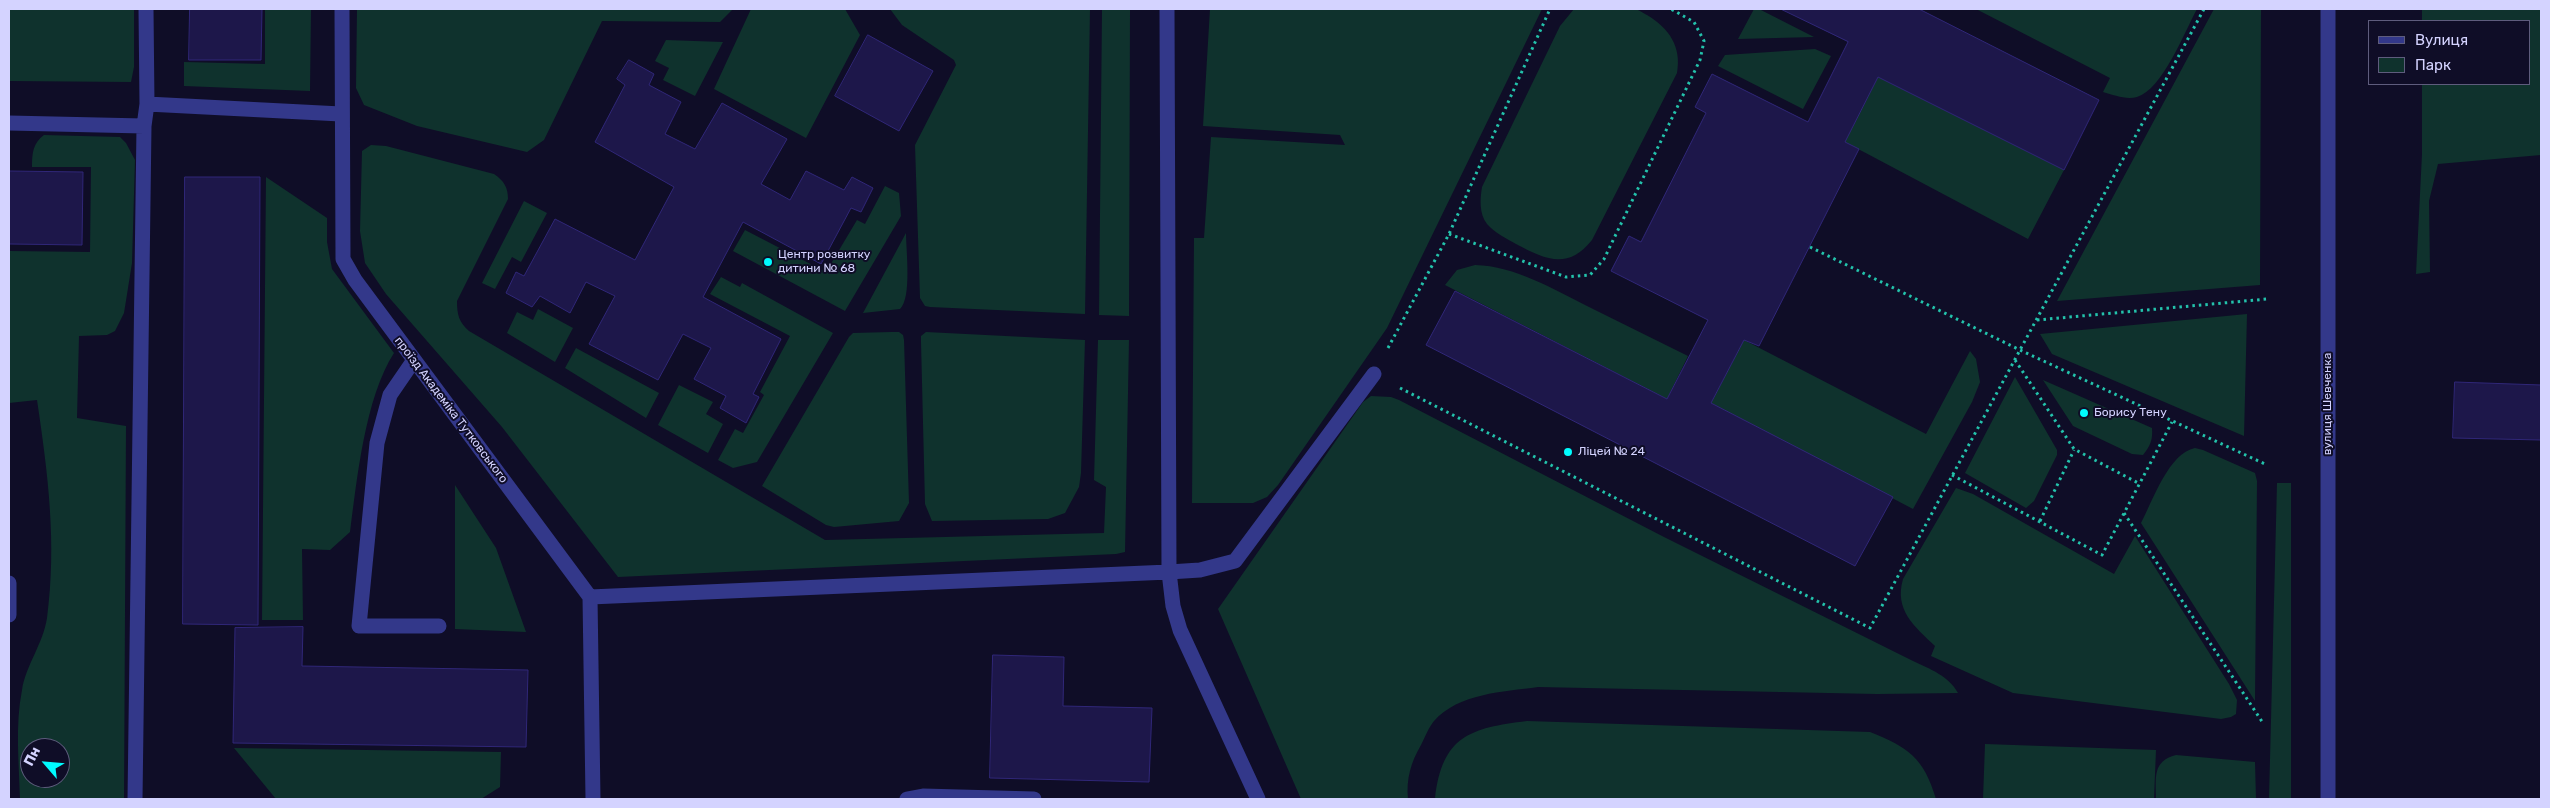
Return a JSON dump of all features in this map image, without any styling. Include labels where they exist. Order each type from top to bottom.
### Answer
[{"type":"street","points":[[135,799],[144,126],[147,104],[146,9]]},
{"type":"street","name":"проїзд Академіка Тутковського","points":[[342,9],[343,259],[354,280],[590,597]]},
{"type":"street","points":[[1167,9],[1169,572],[1173,606],[1180,630],[1258,799]]},
{"type":"street","name":"вулиця Шевченка","points":[[2328,9],[2328,799]]},
{"type":"street","points":[[147,104],[341,114]]},
{"type":"street","points":[[9,123],[144,126]]},
{"type":"street","points":[[414,360],[390,395],[377,443],[359,626],[440,626]]},
{"type":"street","points":[[593,799],[590,597],[1169,572],[1200,570],[1235,561],[1374,374]]},
{"type":"street","points":[[9,583],[9,615]]},
{"type":"street","points":[[907,799],[923,796],[1034,799]]},
{"type":"path","points":[[1550,9],[1450,234],[1374,374],[1870,628],[2204,9]]},
{"type":"path","points":[[1450,234],[1566,278],[1590,275],[1604,259],[1700,60],[1704,41],[1694,22],[1671,9]]},
{"type":"path","points":[[1810,247],[2020,350],[2265,464]]},
{"type":"path","points":[[2037,320],[2267,299]]},
{"type":"path","points":[[2015,360],[2074,450],[2140,484]]},
{"type":"path","points":[[1952,475],[2102,554],[2172,422]]},
{"type":"path","points":[[2040,521],[2074,450]]},
{"type":"path","points":[[2124,513],[2263,723]]},
{"type":"green space","points":[[1618,8],[1640,11],[1655,20],[1667,32],[1676,47],[1678,64],[1677,73],[1592,240],[1574,256],[1556,259],[1547,258],[1527,250],[1494,230],[1484,220],[1481,196],[1482,187],[1560,26],[1574,9]]},
{"type":"green space","points":[[9,9],[134,9],[134,67],[131,82],[9,81]]},
{"type":"green space","points":[[265,9],[311,9],[310,91],[184,86],[184,62],[265,64]]},
{"type":"green space","points":[[357,9],[733,9],[720,22],[602,21],[544,140],[527,152],[417,126],[364,105],[356,88]]},
{"type":"green space","points":[[751,9],[845,9],[860,35],[806,138],[714,89]]},
{"type":"green space","points":[[890,9],[1090,9],[1085,314],[925,306],[920,298],[915,145],[956,65],[954,60],[902,25]]},
{"type":"green space","points":[[1102,9],[1130,9],[1129,316],[1099,315]]},
{"type":"green space","points":[[1210,9],[1542,9],[1387,328],[1278,485],[1267,497],[1253,503],[1192,503],[1194,238],[1204,238],[1211,137],[1345,145],[1340,135],[1203,126]]},
{"type":"green space","points":[[1754,9],[1759,9],[1814,37],[1738,39]]},
{"type":"green space","points":[[1976,9],[2197,9],[2164,72],[2146,92],[2137,97],[2129,98],[2103,92],[2110,78]]},
{"type":"green space","points":[[2214,9],[2261,9],[2260,285],[2057,301]]},
{"type":"green space","points":[[2422,9],[2541,9],[2541,155],[2438,164],[2429,201],[2430,272],[2416,274],[2422,154],[2422,85],[2530,85],[2530,20],[2422,20]]},
{"type":"green space","points":[[666,40],[723,42],[695,96],[663,80],[669,68],[655,61]]},
{"type":"green space","points":[[1815,49],[1831,56],[1803,109],[1718,66],[1725,55]]},
{"type":"green space","points":[[1878,77],[2064,170],[2028,239],[1845,142]]},
{"type":"green space","points":[[44,135],[120,137],[126,143],[135,160],[132,263],[124,313],[115,331],[107,335],[79,336],[77,418],[126,426],[124,799],[20,799],[18,744],[20,703],[24,681],[42,637],[47,618],[50,590],[51,536],[48,482],[37,400],[9,403],[9,251],[90,252],[91,167],[32,167],[32,157],[37,141]]},
{"type":"green space","points":[[371,145],[386,146],[494,174],[505,185],[508,199],[457,301],[459,318],[469,331],[825,540],[1104,533],[1106,487],[1094,480],[1098,340],[1129,340],[1125,552],[1116,554],[618,577],[502,427],[386,294],[365,263],[360,231],[362,151]]},
{"type":"green space","points":[[266,177],[327,218],[327,242],[332,269],[394,353],[384,371],[369,415],[359,464],[350,532],[330,550],[302,549],[303,620],[262,620]]},
{"type":"green space","points":[[885,186],[899,193],[901,216],[845,311],[733,251],[745,230],[826,272],[857,220],[865,224]]},
{"type":"green space","points":[[524,201],[547,213],[521,262],[512,257],[495,289],[482,283]]},
{"type":"green space","points":[[906,233],[907,285],[904,303],[900,309],[863,313]]},
{"type":"green space","points":[[1475,265],[1505,269],[1534,280],[1688,356],[1667,399],[1445,285],[1457,270]]},
{"type":"green space","points":[[721,277],[740,287],[742,283],[833,333],[757,462],[733,468],[718,460],[735,429],[743,433],[764,395],[760,392],[790,336],[710,294]]},
{"type":"green space","points":[[538,309],[573,328],[555,362],[507,333],[517,312],[533,320]]},
{"type":"green space","points":[[2247,314],[2244,436],[2052,354],[2040,334]]},
{"type":"green space","points":[[899,332],[903,335],[904,340],[909,503],[899,521],[834,527],[826,525],[762,486],[849,337],[853,333]]},
{"type":"green space","points":[[926,332],[1085,340],[1081,473],[1079,487],[1065,513],[1048,519],[932,521],[925,504],[921,336]]},
{"type":"green space","points":[[1744,340],[1926,434],[1970,351],[1976,359],[1980,382],[1972,402],[1913,509],[1711,403]]},
{"type":"green space","points":[[576,348],[659,393],[646,418],[565,368]]},
{"type":"green space","points":[[2015,377],[2057,450],[2057,455],[2034,501],[2026,508],[1965,473]]},
{"type":"green space","points":[[2043,380],[2152,428],[2149,446],[2143,455],[2132,454],[2073,426]]},
{"type":"green space","points":[[679,385],[713,402],[706,414],[723,424],[708,453],[658,425]]},
{"type":"green space","points":[[1371,396],[1391,397],[1399,400],[1664,537],[1932,670],[1950,682],[1958,693],[1877,694],[1538,687],[1482,695],[1456,705],[1434,721],[1412,764],[1408,785],[1408,799],[1301,799],[1218,609],[1363,402]]},
{"type":"green space","points":[[2195,448],[2255,473],[2257,481],[2255,701],[2141,523],[2170,468],[2177,459]]},
{"type":"green space","points":[[2277,483],[2291,483],[2291,799],[2269,799]]},
{"type":"green space","points":[[455,485],[496,548],[526,632],[455,629]]},
{"type":"green space","points":[[1956,488],[1973,494],[2114,574],[2135,536],[2229,684],[2237,700],[2236,714],[2221,719],[2013,693],[1931,656],[1935,646],[1908,617],[1901,600],[1901,590],[1903,579]]},
{"type":"green space","points":[[1527,721],[1870,732],[1895,743],[1913,756],[1926,773],[1936,799],[1435,799],[1444,761],[1452,748],[1462,739],[1490,727]]},
{"type":"green space","points":[[1985,744],[2156,750],[2154,799],[1983,799]]},
{"type":"green space","points":[[234,748],[501,752],[500,787],[481,799],[276,799]]},
{"type":"green space","points":[[2176,755],[2255,762],[2256,799],[2156,799],[2156,777],[2159,766],[2163,761]]},
{"type":"building","points":[[190,9],[262,9],[261,60],[189,60]]},
{"type":"building","points":[[1781,9],[1919,9],[2099,100],[2064,170],[1878,77],[1845,142],[1859,149],[1759,346],[1744,340],[1711,403],[1893,497],[1855,566],[1426,345],[1455,291],[1667,399],[1708,320],[1611,271],[1629,236],[1641,242],[1706,113],[1695,107],[1712,74],[1808,122],[1848,42]]},
{"type":"building","points":[[868,35],[933,71],[899,131],[835,96]]},
{"type":"building","name":"Центр розвитку дитини № 68","points":[[629,60],[654,74],[649,85],[681,102],[665,134],[695,149],[722,103],[787,139],[761,184],[790,200],[806,171],[844,190],[852,177],[873,188],[861,212],[851,208],[821,264],[743,222],[703,297],[781,339],[753,394],[759,397],[746,423],[720,408],[726,396],[694,379],[711,348],[683,334],[658,380],[589,344],[615,296],[586,282],[570,313],[540,296],[532,307],[506,293],[516,272],[524,276],[555,219],[635,260],[674,187],[595,142],[625,85],[617,79]]},
{"type":"building","points":[[9,171],[83,172],[82,245],[9,244]]},
{"type":"building","points":[[185,177],[260,177],[258,625],[183,624]]},
{"type":"building","points":[[2455,382],[2541,385],[2541,440],[2453,438]]},
{"type":"building","points":[[303,627],[302,666],[528,670],[526,747],[233,743],[235,628]]},
{"type":"building","points":[[993,655],[1064,657],[1063,706],[1152,708],[1149,782],[990,778]]},
{"type":"place","name":"Центр розвитку дитини № 68","points":[[768,262]]},
{"type":"place","name":"Борису Тену","points":[[2084,413]]},
{"type":"place","name":"Ліцей № 24","points":[[1568,452]]}]
